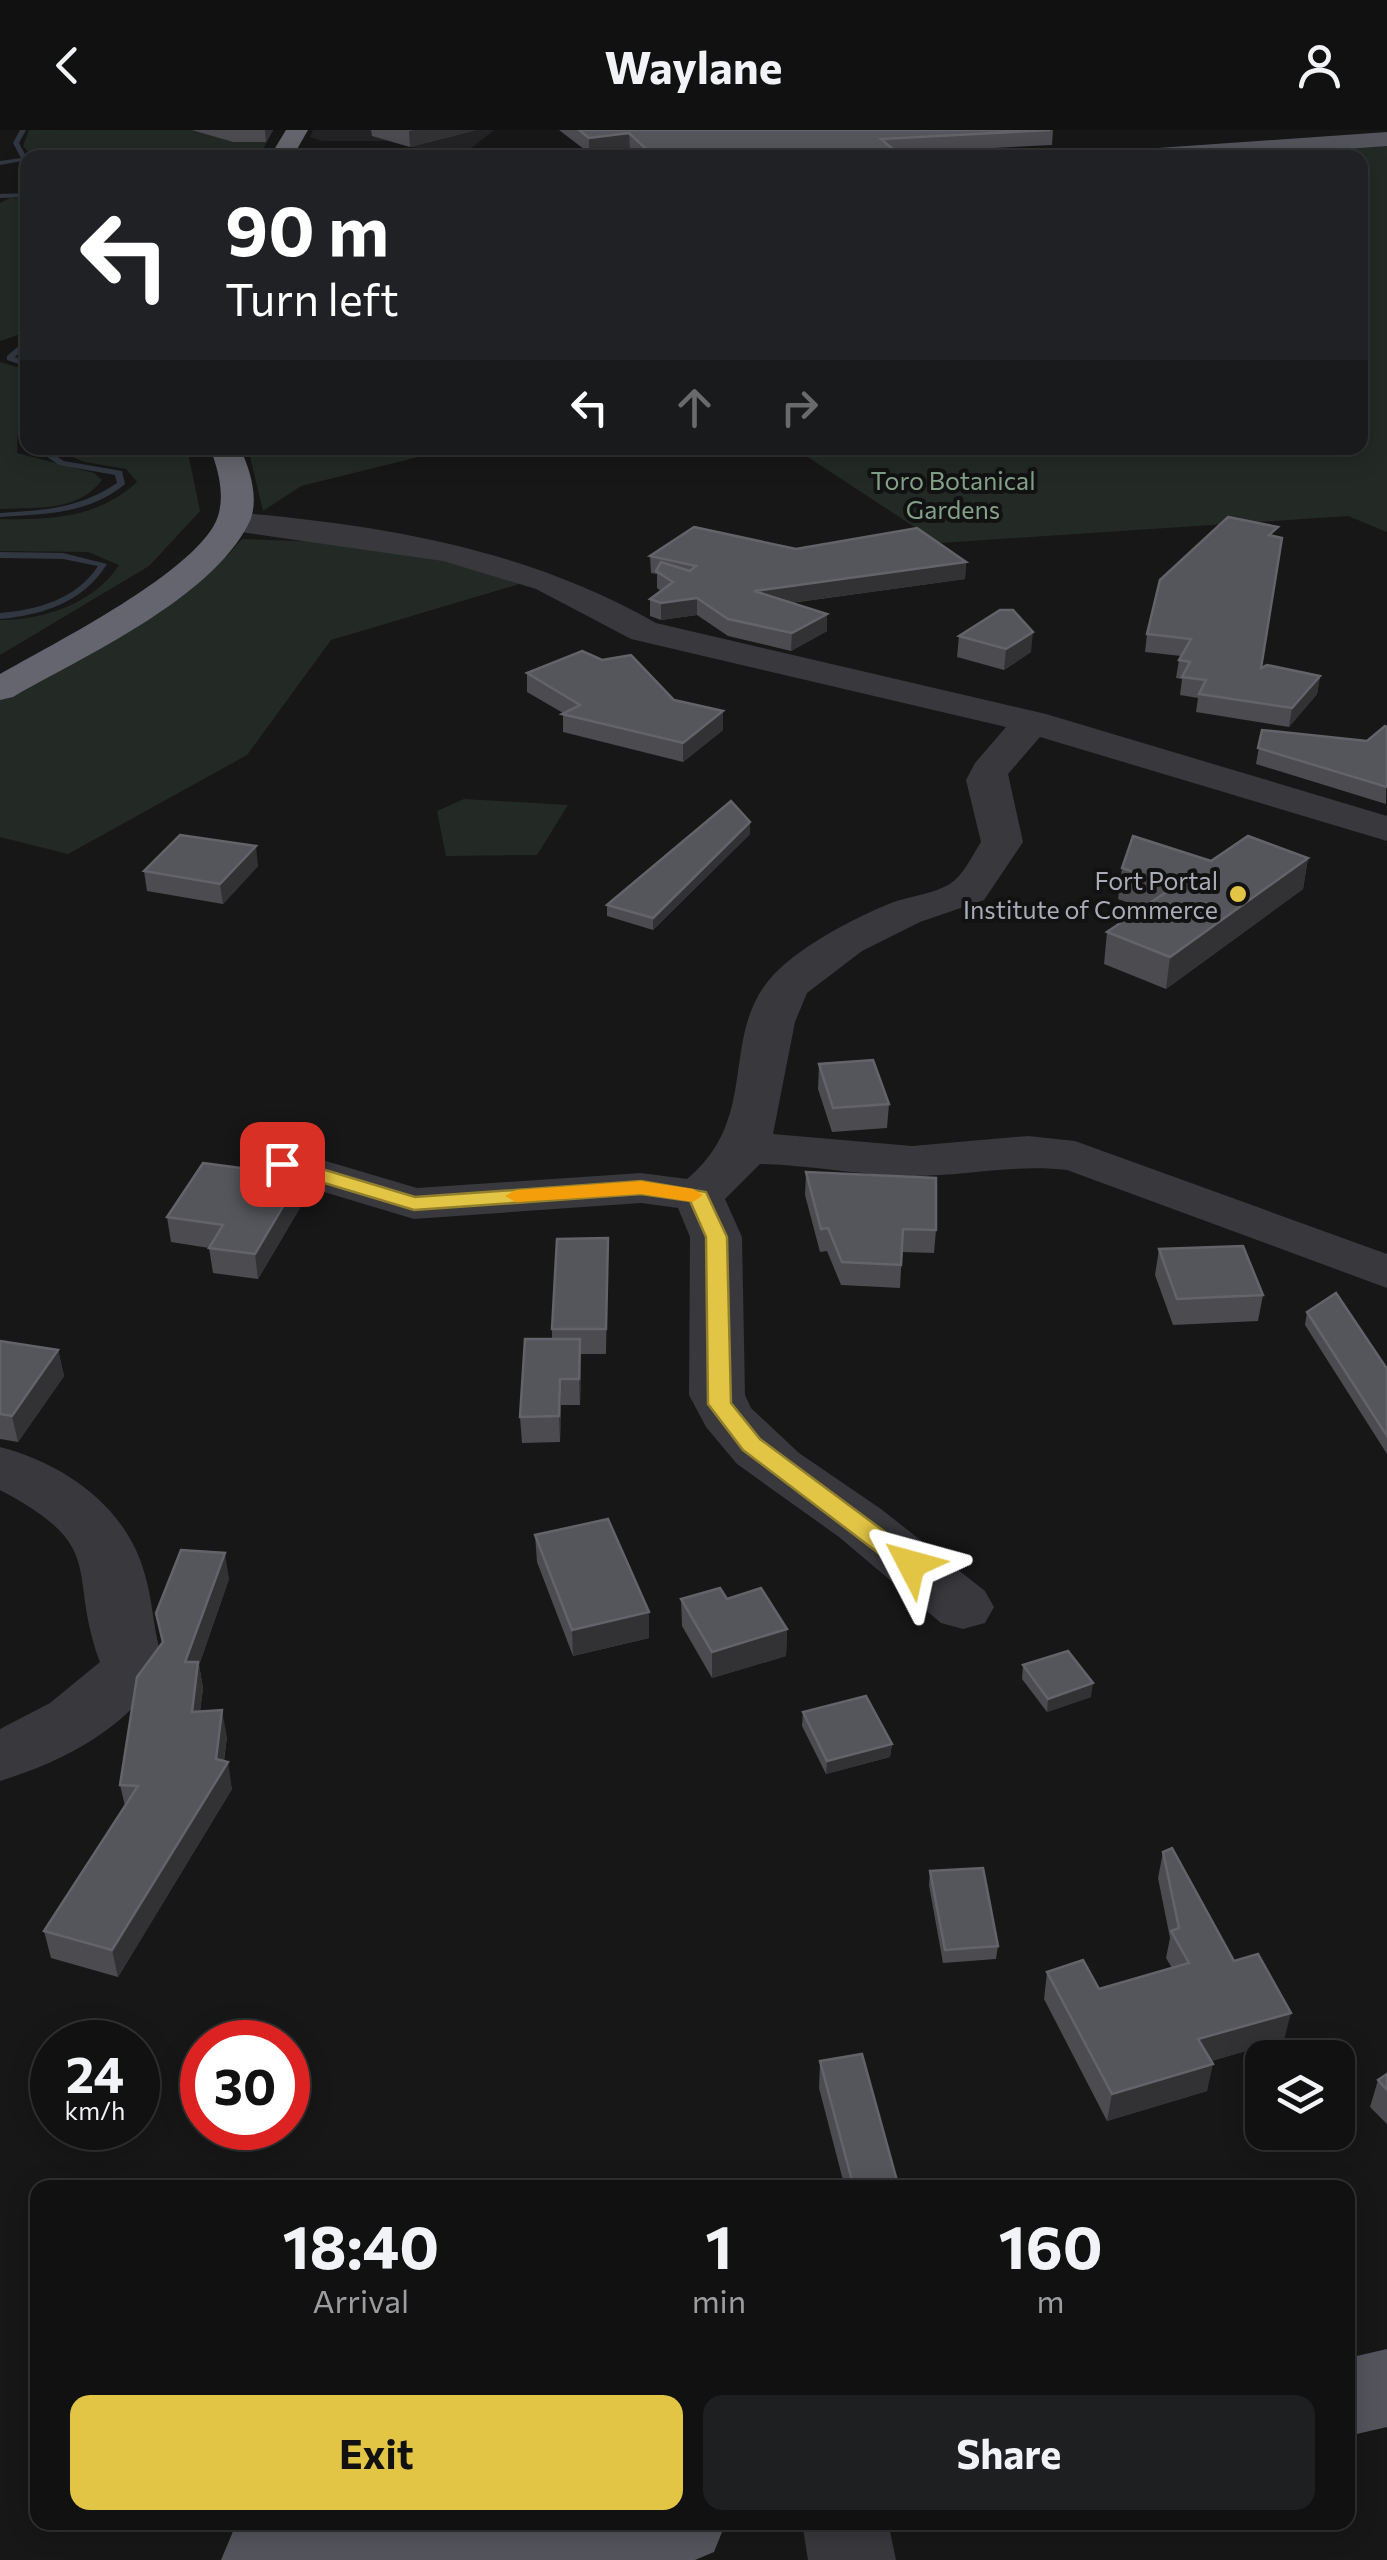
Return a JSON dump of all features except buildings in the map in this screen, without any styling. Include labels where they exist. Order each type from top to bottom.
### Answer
[{"type":"highway","points":[[0,689],[150,599],[190,569],[232,522],[236,486],[227,455]]},
{"type":"main road","points":[[1230,150],[1387,139]]},
{"type":"main road","points":[[1355,2395],[1387,2388]]},
{"type":"main road","points":[[265,2560],[595,2530]]},
{"type":"street","points":[[232,522],[339,530],[492,560],[607,607],[644,631],[1032,722],[1387,829]]},
{"type":"street","points":[[282,1164],[414,1204],[641,1188],[698,1196],[734,1166],[743,1149],[754,1122],[772,1022],[787,986],[846,942],[905,913],[968,891],[1002,842],[986,780],[989,771],[1032,722]]},
{"type":"street","points":[[743,1149],[818,1150],[912,1160],[1028,1152],[1074,1156],[1387,1272]]},
{"type":"street","points":[[698,1196],[716,1237],[720,1404],[751,1444],[859,1522],[963,1607]]},
{"type":"street","points":[[0,1466],[45,1487],[83,1517],[115,1570],[120,1635],[133,1666],[112,1691],[79,1717],[0,1756]]},
{"type":"street","points":[[846,2530],[852,2560]]},
{"type":"shaded area","points":[[313,130],[494,130],[469,150],[421,150],[388,141],[322,141],[310,137]]},
{"type":"green space","points":[[29,130],[273,130],[263,150],[27,150],[23,146]]},
{"type":"green space","name":"Toro Botanical Gardens","points":[[1387,143],[1387,532],[1348,516],[939,543],[805,455],[1368,455],[1368,150],[1280,150]]},
{"type":"green space","points":[[20,199],[20,334],[0,341],[0,203]]},
{"type":"green space","points":[[0,362],[20,368],[17,453],[94,473],[102,480],[69,503],[0,509]]},
{"type":"green space","points":[[68,455],[188,455],[200,511],[149,566],[0,655],[0,620],[34,617],[67,607],[96,590],[119,565],[88,552],[0,551],[0,519],[37,519],[90,510],[137,482],[126,469]]},
{"type":"green space","points":[[250,455],[427,455],[301,486],[263,511]]},
{"type":"green space","points":[[242,539],[382,544],[523,583],[331,640],[247,755],[68,854],[0,837],[0,698],[227,556]]},
{"type":"green space","points":[[464,799],[568,805],[537,855],[446,856],[437,811]]},
{"type":"waterway","points":[[20,150],[16,143],[23,130]]},
{"type":"waterway","points":[[0,163],[20,160]]},
{"type":"waterway","points":[[0,196],[20,195]]},
{"type":"waterway","points":[[20,348],[10,358],[20,362]]},
{"type":"waterway","points":[[0,515],[78,506],[121,484],[119,473],[62,463],[49,455]]},
{"type":"waterway","points":[[0,555],[63,556],[103,564],[73,595],[45,608],[0,616]]},
{"type":"slow traffic","points":[[516,1196],[641,1188],[693,1195]]},
{"type":"place","name":"Fort Portal Institute of Commerce","points":[[1238,894]]},
{"type":"route","points":[[282,1164],[414,1204],[493,1200],[552,1191],[641,1188],[698,1196],[716,1237],[720,1404],[751,1444],[911,1564]]}]
